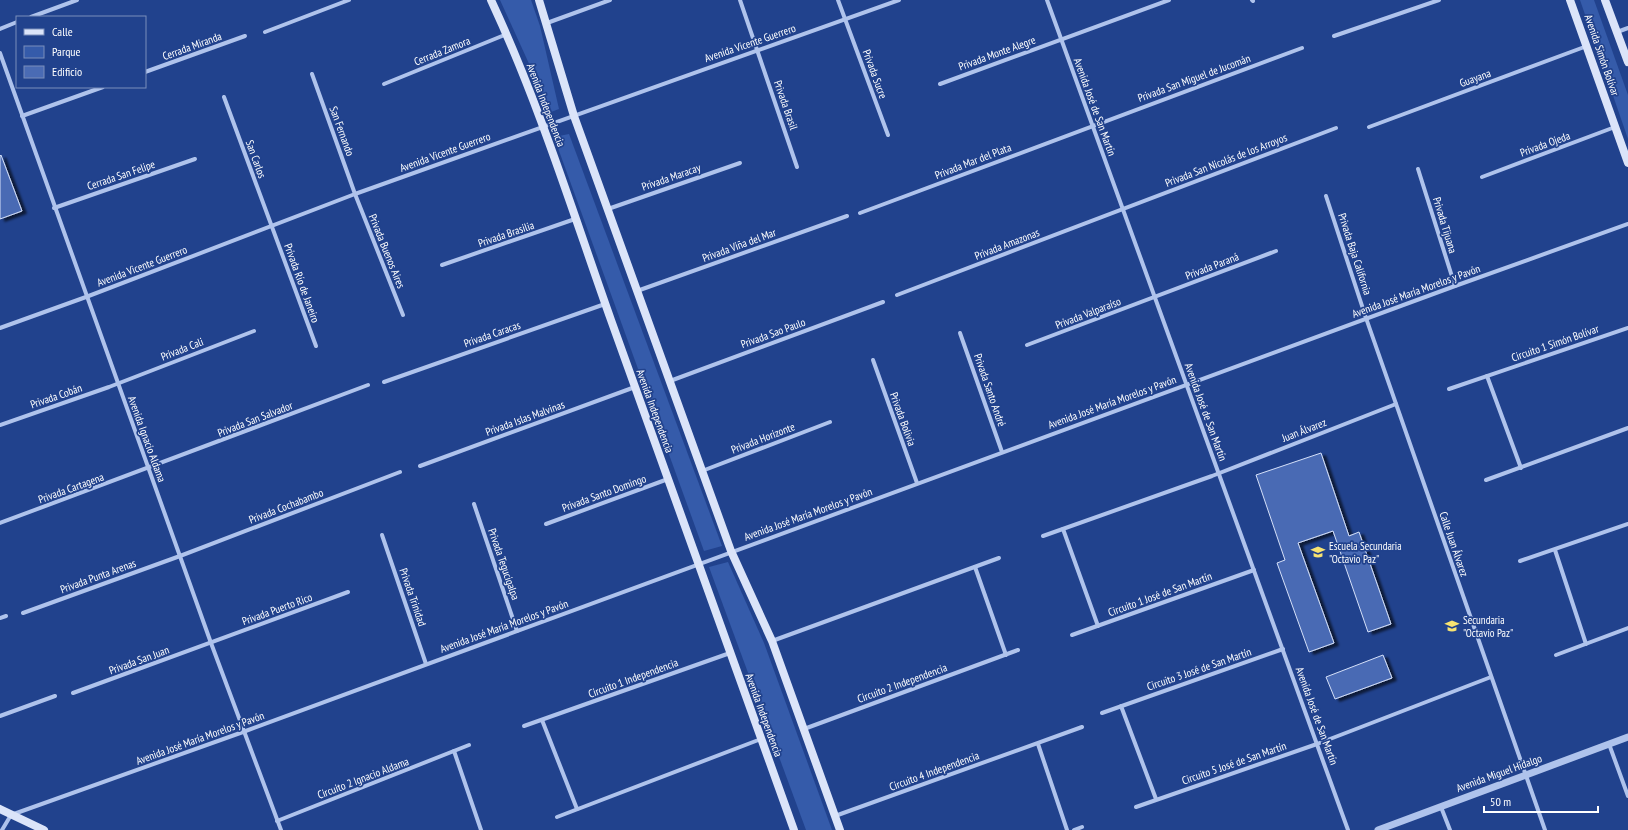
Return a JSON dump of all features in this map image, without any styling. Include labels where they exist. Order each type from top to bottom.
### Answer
[{"type":"main road","name":"Avenida Independencia","points":[[491,0],[507,34],[542,126],[697,564],[794,830]]},
{"type":"main road","name":"Avenida Independencia","points":[[539,0],[574,116],[731,552],[772,641],[840,830]]},
{"type":"main road","name":"Avenida Simón Bolívar","points":[[1570,0],[1628,163]]},
{"type":"main road","name":"Avenida Simón Bolívar","points":[[1605,0],[1628,62]]},
{"type":"main road","points":[[0,809],[44,830]]},
{"type":"street","points":[[34,16],[77,0]]},
{"type":"street","points":[[265,32],[349,0]]},
{"type":"street","points":[[547,23],[610,0]]},
{"type":"street","name":"Privada Brasil","points":[[740,0],[797,167]]},
{"type":"street","name":"Privada Sucre","points":[[838,0],[844,20],[888,134]]},
{"type":"street","name":"Avenida Vicente Guerrero","points":[[0,328],[86,297],[355,194],[542,126],[574,116],[899,0]]},
{"type":"street","name":"Avenida José de San Martín","points":[[1047,0],[1348,830]]},
{"type":"street","name":"Privada Monte Alegre","points":[[940,84],[1169,0]]},
{"type":"street","points":[[1334,36],[1439,0]]},
{"type":"street","points":[[0,29],[16,22]]},
{"type":"street","points":[[1617,32],[1628,28]]},
{"type":"street","name":"Cerrada Zamora","points":[[384,84],[507,34]]},
{"type":"street","name":"Cerrada Miranda","points":[[146,72],[245,36]]},
{"type":"street","name":"Guayana","points":[[1369,127],[1587,46]]},
{"type":"street","name":"Privada San Miguel de Jucomán","points":[[1092,126],[1302,48]]},
{"type":"street","name":"Avenida Ignacio Aldama","points":[[0,54],[243,732],[281,830]]},
{"type":"street","name":"San Fernando","points":[[312,74],[355,194]]},
{"type":"street","points":[[22,116],[100,88]]},
{"type":"street","name":"San Carlos","points":[[224,97],[271,226]]},
{"type":"street","name":"Privada Mar del Plata","points":[[860,213],[1092,126]]},
{"type":"street","name":"Privada Ojeda","points":[[1482,177],[1615,127]]},
{"type":"street","name":"Privada San Nicolás de los Arroyos","points":[[1123,209],[1336,128]]},
{"type":"street","name":"Cerrada San Felipe","points":[[54,208],[194,159]]},
{"type":"street","name":"Privada Maracay","points":[[608,209],[740,163]]},
{"type":"street","name":"Privada Tijuana","points":[[1418,169],[1454,286]]},
{"type":"street","name":"Privada Buenos Aires","points":[[355,194],[403,315]]},
{"type":"street","name":"Privada Baja California","points":[[1326,196],[1366,318]]},
{"type":"street","name":"Privada Amazonas","points":[[897,295],[1123,209]]},
{"type":"street","name":"Privada Viña del Mar","points":[[637,291],[847,216]]},
{"type":"street","name":"Privada Brasilia","points":[[442,265],[575,219]]},
{"type":"street","name":"Avenida José María Morelos y Pavón","points":[[11,815],[243,732],[1366,318],[1628,224]]},
{"type":"street","name":"Privada Río de Janeiro","points":[[271,226],[316,346]]},
{"type":"street","name":"Privada Paraná","points":[[1155,297],[1276,251]]},
{"type":"street","name":"Privada Valparaíso","points":[[1028,345],[1155,297]]},
{"type":"street","name":"Privada Sao Paulo","points":[[670,381],[883,302]]},
{"type":"street","name":"Privada Caracas","points":[[384,382],[605,304]]},
{"type":"street","name":"Calle Juan Álvarez","points":[[1366,318],[1545,830]]},
{"type":"street","name":"Circuito 1 Simón Bolívar","points":[[1449,389],[1628,328]]},
{"type":"street","name":"Privada Cali","points":[[118,384],[254,331]]},
{"type":"street","name":"Privada Santo André","points":[[960,333],[1002,452]]},
{"type":"street","name":"Privada Bolivia","points":[[873,360],[917,484]]},
{"type":"street","points":[[1487,376],[1521,468]]},
{"type":"street","name":"Privada Cobán","points":[[0,425],[118,384]]},
{"type":"street","name":"Privada San Salvador","points":[[148,469],[368,385]]},
{"type":"street","name":"Privada Islas Malvinas","points":[[420,466],[635,387]]},
{"type":"street","name":"Juan Álvarez","points":[[1219,474],[1396,404]]},
{"type":"street","name":"Privada Horizonte","points":[[702,471],[830,422]]},
{"type":"street","points":[[1486,480],[1628,428]]},
{"type":"street","name":"Privada Cartagena","points":[[0,523],[148,469]]},
{"type":"street","name":"Privada Cochabambo","points":[[180,556],[400,472]]},
{"type":"street","points":[[1042,536],[1219,474]]},
{"type":"street","name":"Privada Santo Domingo","points":[[546,524],[668,480]]},
{"type":"street","name":"Privada Tegucigalpa","points":[[474,504],[518,631]]},
{"type":"street","points":[[1520,561],[1628,524]]},
{"type":"street","points":[[1063,529],[1098,626]]},
{"type":"street","name":"Privada Trinidad","points":[[382,535],[426,664]]},
{"type":"street","points":[[1555,550],[1586,644]]},
{"type":"street","name":"Privada Punta Arenas","points":[[23,613],[180,556]]},
{"type":"street","points":[[772,641],[999,558]]},
{"type":"street","points":[[975,567],[1006,655]]},
{"type":"street","name":"Circuito 1 José de San Martín","points":[[1072,635],[1254,570]]},
{"type":"street","name":"Privada Puerto Rico","points":[[211,643],[348,592]]},
{"type":"street","points":[[0,618],[6,616]]},
{"type":"street","points":[[1556,655],[1628,628]]},
{"type":"street","name":"Privada San Juan","points":[[74,693],[211,643]]},
{"type":"street","name":"Circuito 3 José de San Martín","points":[[1102,713],[1283,649]]},
{"type":"street","name":"Circuito 2 Independencia","points":[[804,729],[1018,650]]},
{"type":"street","name":"Circuito 1 Independencia","points":[[524,726],[730,653]]},
{"type":"street","points":[[1317,744],[1491,677]]},
{"type":"street","points":[[0,716],[55,696]]},
{"type":"street","points":[[1122,706],[1156,799],[1136,807]]},
{"type":"street","points":[[542,720],[576,809]]},
{"type":"street","name":"Circuito 4 Independencia","points":[[835,816],[1082,727]]},
{"type":"street","name":"Avenida Miguel Hidalgo","points":[[1378,830],[1628,737]]},
{"type":"street","points":[[557,817],[761,739]]},
{"type":"street","points":[[1038,744],[1067,830]]},
{"type":"street","name":"Circuito 5 José de San Martín","points":[[1156,799],[1317,744]]},
{"type":"street","points":[[1609,744],[1628,796]]},
{"type":"street","name":"Circuito 2 Ignacio Aldama","points":[[277,820],[469,746]]},
{"type":"street","points":[[454,751],[481,830]]},
{"type":"street","points":[[1441,807],[1450,830]]},
{"type":"street","points":[[2,830],[11,815]]},
{"type":"street","points":[[1074,830],[1082,827]]},
{"type":"green space","points":[[500,0],[531,0],[540,26],[559,109],[551,112]]},
{"type":"green space","points":[[1580,0],[1594,0],[1628,95],[1628,139]]},
{"type":"green space","points":[[569,134],[722,546],[704,551],[554,137]]},
{"type":"green space","points":[[728,562],[764,643],[832,830],[806,830],[709,567]]},
{"type":"building","points":[[1,155],[22,211],[0,219],[0,156]]},
{"type":"building","points":[[1321,453],[1349,536],[1359,532],[1391,624],[1368,632],[1333,531],[1298,543],[1334,643],[1309,652],[1277,563],[1285,560],[1256,475]]},
{"type":"building","points":[[1383,655],[1392,678],[1335,699],[1326,677]]},
{"type":"place","name":"Escuela Secundaria \"Octavio Paz\"","points":[[1318,552]]},
{"type":"place","name":"Secundaria \"Octavio Paz\"","points":[[1452,626]]}]
